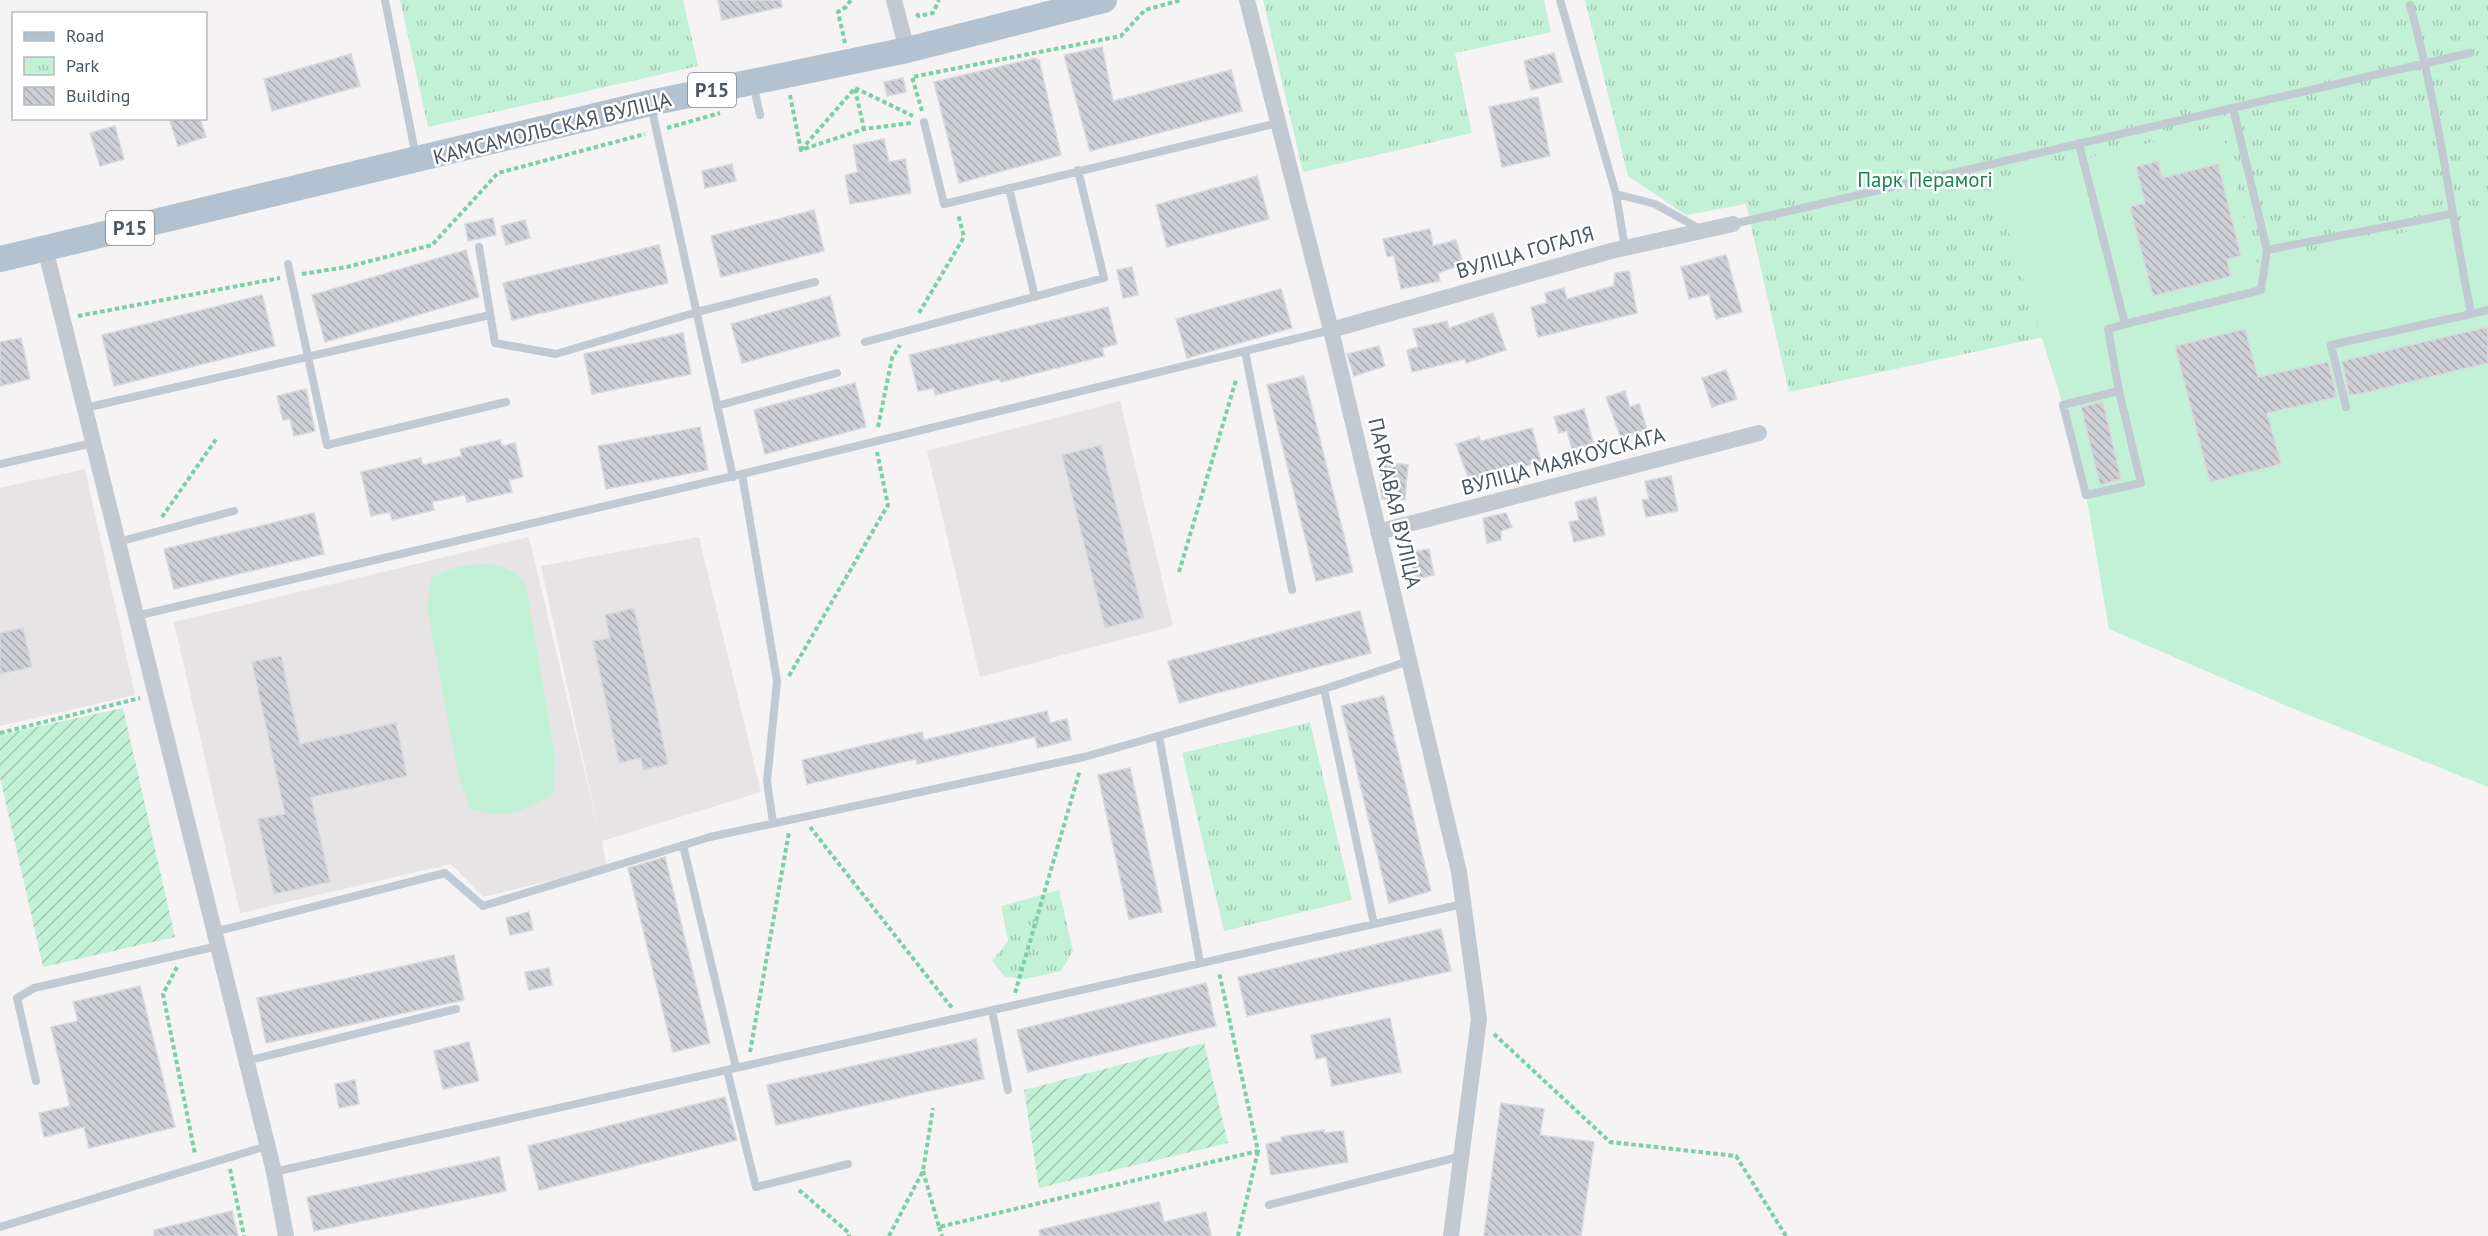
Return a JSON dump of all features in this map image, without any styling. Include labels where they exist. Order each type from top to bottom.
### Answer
[{"type":"main road","name":"КАМСАМОЛЬСКАЯ ВУЛІЦА","points":[[0,259],[417,161],[650,103],[907,50],[1104,0]]},
{"type":"street","points":[[894,0],[907,50]]},
{"type":"street","name":"ПАРКАВАЯ ВУЛІЦА","points":[[1247,0],[1331,330],[1459,872],[1479,1020],[1451,1236]]},
{"type":"street","name":"ВУЛІЦА ГОГАЛЯ","points":[[1331,330],[1625,248],[1733,224]]},
{"type":"street","points":[[45,248],[274,1172],[286,1236]]},
{"type":"street","name":"ВУЛІЦА МАЯКОЎСКАГА","points":[[1378,532],[1759,433]]},
{"type":"lane","points":[[385,0],[417,161]]},
{"type":"lane","points":[[1560,0],[1616,194],[1625,248]]},
{"type":"lane","points":[[2410,5],[2426,64],[2451,214],[2471,314]]},
{"type":"lane","points":[[1733,224],[2470,53]]},
{"type":"lane","points":[[753,82],[760,115]]},
{"type":"lane","points":[[650,103],[717,406],[737,476],[777,681],[767,781],[773,823]]},
{"type":"lane","points":[[2118,391],[2063,405],[2085,495],[2141,483],[2118,391],[2108,329],[2261,290],[2267,250],[2233,108]]},
{"type":"lane","points":[[924,122],[944,204],[1278,123]]},
{"type":"lane","points":[[2079,144],[2125,324]]},
{"type":"lane","points":[[865,342],[1104,278],[1078,170]]},
{"type":"lane","points":[[1009,188],[1035,297]]},
{"type":"lane","points":[[1616,194],[1655,204],[1704,231]]},
{"type":"lane","points":[[2267,250],[2451,214]]},
{"type":"lane","points":[[479,248],[495,343],[556,354],[696,312],[815,282]]},
{"type":"lane","points":[[288,264],[327,445],[506,402]]},
{"type":"lane","points":[[2346,407],[2331,345],[2488,310]]},
{"type":"lane","points":[[85,408],[490,315]]},
{"type":"lane","points":[[136,616],[737,476],[1331,330]]},
{"type":"lane","points":[[1245,351],[1292,590]]},
{"type":"lane","points":[[717,406],[837,373]]},
{"type":"lane","points":[[0,464],[93,443]]},
{"type":"lane","points":[[118,542],[234,512]]},
{"type":"lane","points":[[36,1081],[17,998],[34,988],[185,954],[216,939],[445,873],[483,906],[683,845],[773,823],[1084,758],[1324,689],[1409,662]]},
{"type":"lane","points":[[1324,689],[1374,924]]},
{"type":"lane","points":[[1159,736],[1200,963]]},
{"type":"lane","points":[[683,845],[756,1187],[848,1164]]},
{"type":"lane","points":[[274,1172],[1463,904]]},
{"type":"lane","points":[[246,1060],[456,1009]]},
{"type":"lane","points":[[992,1010],[1008,1090]]},
{"type":"lane","points":[[0,1227],[267,1146]]},
{"type":"lane","points":[[1269,1205],[1462,1155]]},
{"type":"path","points":[[912,12],[919,16],[933,13],[939,0]]},
{"type":"path","points":[[924,122],[912,77],[1120,36],[1145,10],[1181,0]]},
{"type":"path","points":[[855,88],[924,122]]},
{"type":"path","points":[[855,88],[864,129]]},
{"type":"path","points":[[801,150],[855,88]]},
{"type":"path","points":[[779,97],[790,94],[801,150]]},
{"type":"path","points":[[62,319],[347,267],[432,245],[498,173],[723,112]]},
{"type":"path","points":[[801,150],[864,129],[924,122]]},
{"type":"path","points":[[1179,572],[1245,351]]},
{"type":"path","points":[[149,535],[218,438]]},
{"type":"path","points":[[0,733],[155,694]]},
{"type":"path","points":[[1011,1006],[1084,758]]},
{"type":"path","points":[[802,817],[960,1018]]},
{"type":"path","points":[[748,1065],[791,820]]},
{"type":"path","points":[[185,954],[163,994],[197,1167]]},
{"type":"path","points":[[1217,960],[1258,1151],[1238,1236]]},
{"type":"path","points":[[1479,1020],[1610,1142],[1736,1156],[1786,1236]]},
{"type":"path","points":[[889,1236],[923,1171],[933,1108]]},
{"type":"path","points":[[939,1227],[1258,1151]]},
{"type":"path","points":[[227,1158],[244,1236]]},
{"type":"path","points":[[923,1171],[942,1236]]},
{"type":"path","points":[[787,1179],[849,1233],[849,1236]]},
{"type":"shaded area","points":[[1120,401],[1173,626],[980,677],[927,451]]},
{"type":"shaded area","points":[[85,469],[135,695],[0,726],[0,488]]},
{"type":"shaded area","points":[[529,537],[599,832],[541,566],[699,537],[761,792],[602,841],[607,867],[483,897],[451,864],[240,913],[174,622]]},
{"type":"green space","points":[[400,0],[683,0],[698,66],[428,127]]},
{"type":"green space","points":[[1263,0],[1544,0],[1551,32],[1455,53],[1472,133],[1303,172]]},
{"type":"green space","name":"Парк Перамогі","points":[[1585,0],[2488,0],[2488,241],[1789,392],[1746,204],[1686,215],[1628,176]]},
{"type":"green space","points":[[2221,126],[2255,263],[2488,215],[2488,787],[2289,707],[2109,629],[2086,495],[2063,405],[1992,180]]},
{"type":"green space","points":[[486,564],[509,570],[526,585],[555,756],[554,794],[522,810],[504,814],[470,808],[459,779],[427,608],[431,579],[457,567]]},
{"type":"green space","points":[[123,708],[175,937],[43,967],[0,777],[0,735]]},
{"type":"green space","points":[[1310,722],[1352,900],[1224,931],[1182,753]]},
{"type":"green space","points":[[1059,890],[1073,951],[1061,971],[1025,979],[1005,977],[992,961],[1008,941],[1001,906]]},
{"type":"green space","points":[[1204,1043],[1228,1143],[1039,1188],[1024,1090]]},
{"type":"building","points":[[718,0],[781,0],[782,7],[722,20]]},
{"type":"building","points":[[1102,47],[1113,101],[1231,70],[1242,111],[1090,151],[1064,55]]},
{"type":"building","points":[[1554,53],[1562,82],[1531,90],[1524,61]]},
{"type":"building","points":[[351,54],[360,86],[272,111],[264,79]]},
{"type":"building","points":[[1036,58],[1037,61],[1039,60],[1061,155],[959,183],[934,82]]},
{"type":"building","points":[[903,78],[906,92],[887,96],[884,82]]},
{"type":"building","points":[[1538,97],[1550,156],[1502,167],[1489,107]]},
{"type":"building","points":[[170,120],[201,120],[206,137],[178,146]]},
{"type":"building","points":[[115,126],[124,159],[100,166],[90,133]]},
{"type":"building","points":[[884,139],[889,162],[905,159],[911,193],[850,204],[845,175],[858,172],[853,145]]},
{"type":"building","points":[[2158,161],[2162,178],[2218,164],[2241,256],[2227,259],[2231,276],[2153,296],[2130,207],[2145,203],[2136,167]]},
{"type":"building","points":[[732,164],[736,181],[705,188],[702,171]]},
{"type":"building","points":[[1257,176],[1269,219],[1167,247],[1156,205]]},
{"type":"building","points":[[814,210],[824,251],[721,277],[711,236]]},
{"type":"building","points":[[493,218],[496,235],[468,241],[465,224]]},
{"type":"building","points":[[525,220],[530,238],[506,245],[501,226]]},
{"type":"building","points":[[1430,229],[1433,246],[1456,240],[1463,264],[1438,273],[1440,281],[1401,289],[1394,255],[1387,257],[1383,239]]},
{"type":"building","points":[[659,245],[668,283],[512,320],[503,283]]},
{"type":"building","points":[[466,250],[479,297],[325,342],[312,295]]},
{"type":"building","points":[[1726,255],[1742,312],[1716,319],[1709,294],[1689,299],[1681,267]]},
{"type":"building","points":[[1132,267],[1138,295],[1123,298],[1117,270]]},
{"type":"building","points":[[1629,271],[1637,313],[1538,337],[1531,307],[1547,303],[1545,293],[1564,288],[1567,299],[1614,286],[1615,273]]},
{"type":"building","points":[[1281,289],[1292,328],[1187,358],[1176,319]]},
{"type":"building","points":[[262,295],[275,346],[114,386],[102,335]]},
{"type":"building","points":[[830,296],[840,336],[742,363],[731,324]]},
{"type":"building","points":[[1108,307],[1117,344],[1102,348],[1104,356],[1001,382],[1000,379],[935,395],[934,388],[918,391],[909,355]]},
{"type":"building","points":[[1493,313],[1506,350],[1466,363],[1465,359],[1412,372],[1407,350],[1418,347],[1413,329],[1447,321],[1449,328]]},
{"type":"building","points":[[2488,327],[2488,363],[2355,395],[2349,394],[2342,361]]},
{"type":"building","points":[[2245,329],[2258,377],[2328,362],[2337,397],[2267,413],[2281,464],[2210,482],[2175,346]]},
{"type":"building","points":[[683,333],[691,374],[592,394],[584,354]]},
{"type":"building","points":[[21,338],[30,379],[0,386],[0,342]]},
{"type":"building","points":[[1379,346],[1385,366],[1354,376],[1347,354]]},
{"type":"building","points":[[1726,370],[1737,399],[1712,407],[1702,378]]},
{"type":"building","points":[[1304,376],[1353,572],[1316,581],[1267,385]]},
{"type":"building","points":[[855,383],[866,427],[765,454],[754,410]]},
{"type":"building","points":[[306,389],[315,431],[294,436],[290,419],[283,420],[277,396]]},
{"type":"building","points":[[1625,391],[1630,407],[1639,404],[1647,429],[1621,438],[1606,397]]},
{"type":"building","points":[[2103,402],[2121,479],[2100,485],[2081,407]]},
{"type":"building","points":[[1584,409],[1594,446],[1573,452],[1567,431],[1559,433],[1554,417]]},
{"type":"building","points":[[700,427],[708,470],[606,489],[598,446]]},
{"type":"building","points":[[1532,428],[1541,462],[1518,468],[1517,463],[1470,482],[1456,444],[1479,437],[1481,441]]},
{"type":"building","points":[[500,440],[502,446],[515,443],[523,477],[509,480],[512,492],[467,502],[465,495],[432,502],[434,510],[392,520],[390,512],[371,516],[361,472],[421,458],[422,465],[462,456],[460,449]]},
{"type":"building","points":[[1101,445],[1144,618],[1105,628],[1062,455]]},
{"type":"building","points":[[1382,462],[1408,465],[1405,500],[1382,499],[1380,485]]},
{"type":"building","points":[[1671,476],[1678,511],[1646,517],[1642,500],[1649,499],[1645,481]]},
{"type":"building","points":[[1596,497],[1605,535],[1574,542],[1569,522],[1579,520],[1575,502]]},
{"type":"building","points":[[314,513],[324,554],[174,589],[164,549]]},
{"type":"building","points":[[1506,513],[1512,527],[1501,531],[1501,540],[1487,543],[1483,518]]},
{"type":"building","points":[[1429,549],[1434,575],[1415,579],[1409,552]]},
{"type":"building","points":[[634,608],[668,764],[643,770],[641,758],[619,763],[593,641],[610,638],[605,615]]},
{"type":"building","points":[[1360,611],[1371,653],[1179,703],[1168,661]]},
{"type":"building","points":[[23,628],[32,667],[0,674],[0,633]]},
{"type":"building","points":[[281,656],[300,744],[396,723],[407,776],[311,797],[330,882],[274,894],[258,819],[285,814],[252,662]]},
{"type":"building","points":[[1384,696],[1431,891],[1389,903],[1341,706]]},
{"type":"building","points":[[1047,711],[1050,723],[1067,719],[1071,740],[1038,748],[1035,737],[917,764],[916,759],[807,784],[802,760],[922,732],[924,740]]},
{"type":"building","points":[[1130,768],[1162,912],[1129,919],[1098,775]]},
{"type":"building","points":[[665,857],[710,1043],[673,1052],[628,868]]},
{"type":"building","points":[[529,912],[533,930],[510,935],[506,918]]},
{"type":"building","points":[[1441,929],[1451,971],[1247,1016],[1238,977]]},
{"type":"building","points":[[454,955],[464,1000],[266,1043],[257,998]]},
{"type":"building","points":[[549,968],[552,985],[529,990],[525,972]]},
{"type":"building","points":[[1206,983],[1216,1026],[1028,1072],[1017,1030]]},
{"type":"building","points":[[140,986],[175,1127],[89,1148],[84,1127],[44,1137],[39,1113],[70,1106],[51,1027],[78,1021],[73,1002]]},
{"type":"building","points":[[1390,1018],[1401,1072],[1332,1086],[1326,1057],[1316,1059],[1311,1035]]},
{"type":"building","points":[[976,1039],[984,1079],[776,1125],[767,1085]]},
{"type":"building","points":[[469,1042],[479,1081],[443,1089],[434,1051]]},
{"type":"building","points":[[355,1080],[359,1104],[339,1108],[335,1084]]},
{"type":"building","points":[[725,1097],[737,1140],[539,1190],[528,1146]]},
{"type":"building","points":[[1501,1103],[1544,1109],[1540,1135],[1594,1142],[1581,1236],[1484,1236]]},
{"type":"building","points":[[1324,1130],[1324,1133],[1343,1131],[1348,1162],[1271,1175],[1266,1144],[1282,1141],[1281,1137]]},
{"type":"building","points":[[499,1157],[506,1191],[314,1231],[307,1197]]},
{"type":"building","points":[[1159,1202],[1164,1222],[1206,1212],[1211,1236],[1040,1236],[1039,1230]]},
{"type":"building","points":[[232,1211],[238,1236],[154,1236],[154,1230]]}]
